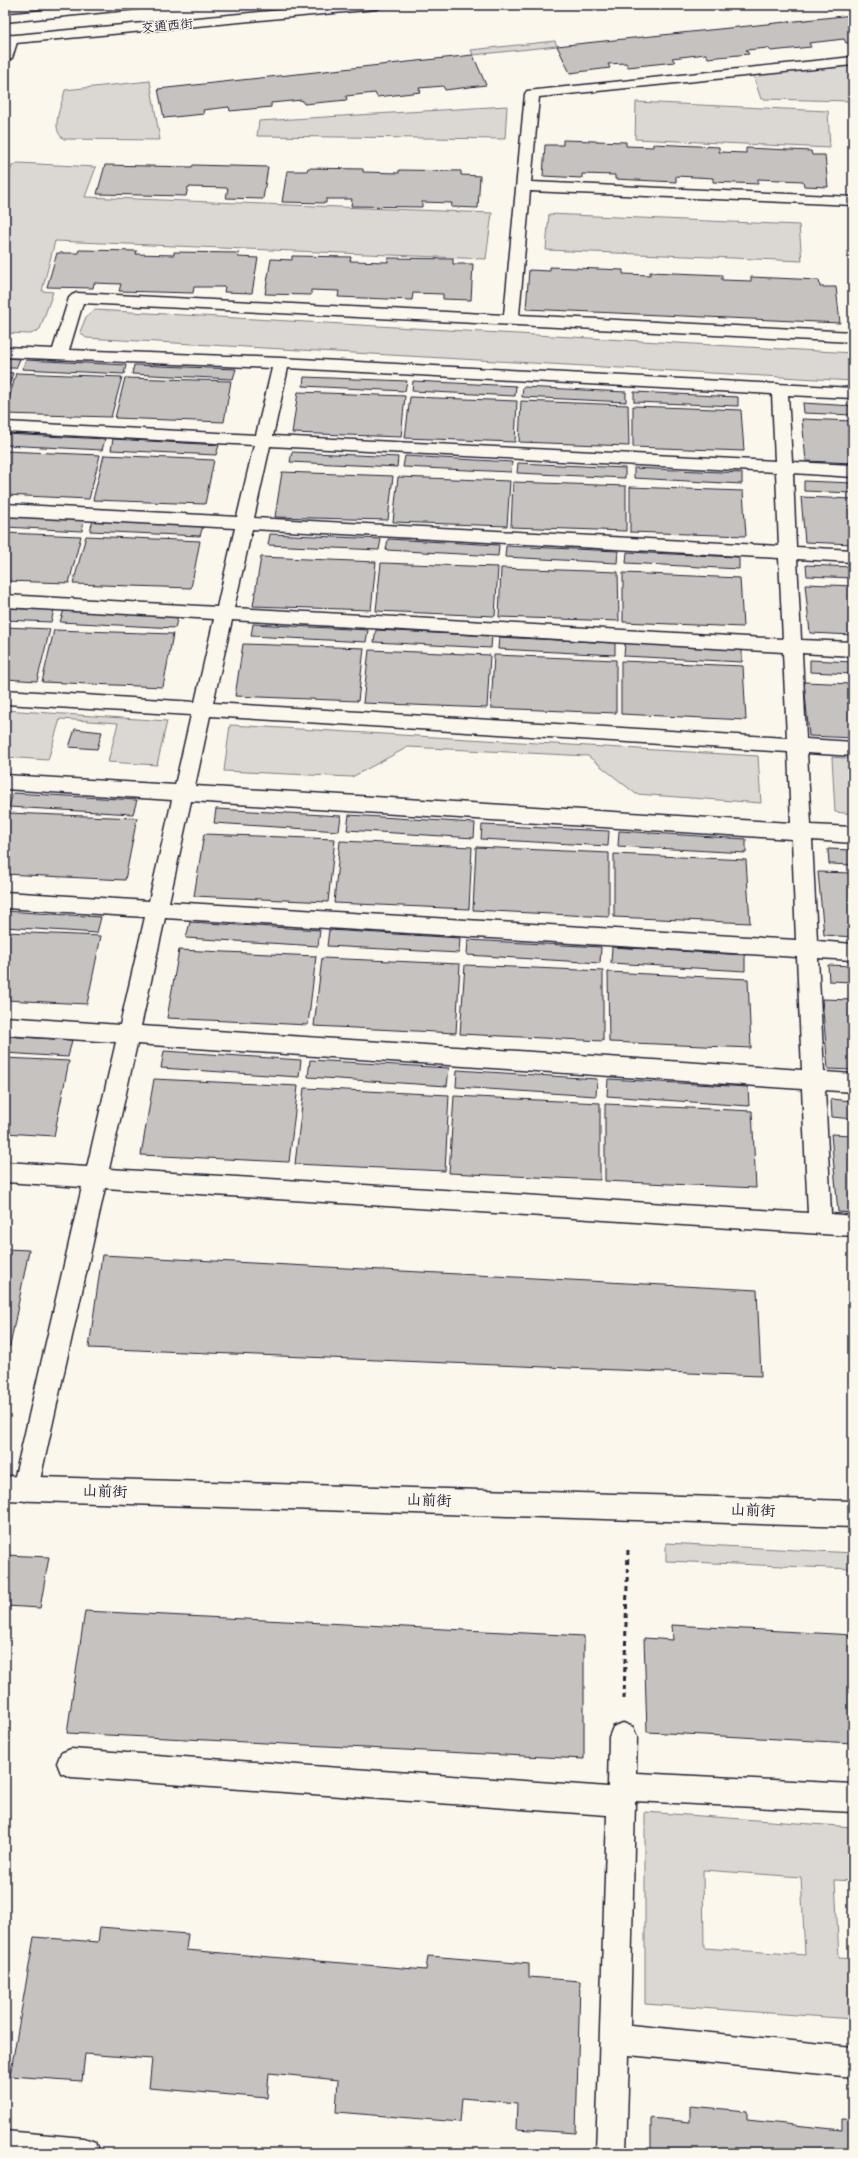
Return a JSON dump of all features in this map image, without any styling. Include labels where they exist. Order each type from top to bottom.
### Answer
[{"type":"main road","name":"交通西街","points":[[5,18],[137,5]]},
{"type":"main road","name":"交通西街","points":[[8,40],[377,5]]},
{"type":"main road","points":[[5,58],[8,40]]},
{"type":"main road","points":[[511,320],[532,94],[853,61]]},
{"type":"main road","points":[[523,186],[853,201]]},
{"type":"main road","points":[[59,355],[77,298],[853,337]]},
{"type":"main road","points":[[5,352],[281,363],[853,393]]},
{"type":"main road","points":[[15,1489],[96,1178],[281,363]]},
{"type":"main road","points":[[780,389],[820,1224]]},
{"type":"main road","points":[[5,427],[853,471]]},
{"type":"main road","points":[[5,510],[853,556]]},
{"type":"main road","points":[[5,601],[853,649]]},
{"type":"main road","points":[[5,697],[853,749]]},
{"type":"main road","points":[[5,782],[853,835]]},
{"type":"main road","points":[[5,900],[853,952]]},
{"type":"main road","points":[[5,1026],[853,1084]]},
{"type":"main road","points":[[5,1172],[853,1226]]},
{"type":"main road","name":"山前街","points":[[15,1489],[629,1506],[853,1514]]},
{"type":"main road","points":[[611,2153],[623,1737]]},
{"type":"main road","points":[[70,1763],[621,1794],[853,1798]]},
{"type":"main road","points":[[614,2039],[853,2062]]},
{"type":"main road","points":[[5,2146],[84,2153]]},
{"type":"path","points":[[623,1737],[629,1506]]},
{"type":"shaded area","points":[[555,41],[557,46],[473,55],[471,50]]},
{"type":"shaded area","points":[[853,65],[853,101],[761,99],[753,75]]},
{"type":"shaded area","points":[[150,81],[160,140],[64,139],[60,135],[57,129],[57,123],[59,109],[65,90]]},
{"type":"shaded area","points":[[636,102],[828,111],[830,148],[635,139]]},
{"type":"shaded area","points":[[507,106],[505,139],[257,136],[259,121]]},
{"type":"shaded area","points":[[18,163],[96,167],[85,197],[492,213],[486,259],[55,241],[42,291],[53,292],[40,329],[31,334],[5,333],[5,184],[12,166]]},
{"type":"shaded area","points":[[549,214],[799,225],[802,261],[546,250]]},
{"type":"shaded area","points":[[95,310],[853,353],[853,381],[86,338],[80,332],[86,317]]},
{"type":"shaded area","points":[[5,710],[167,721],[157,765],[108,762],[118,723],[60,719],[48,760],[5,757]]},
{"type":"shaded area","points":[[230,725],[758,756],[761,803],[636,794],[588,756],[408,747],[352,777],[224,771]]},
{"type":"shaded area","points":[[832,757],[853,759],[853,814],[835,812]]},
{"type":"shaded area","points":[[666,1543],[853,1553],[853,1569],[666,1561]]},
{"type":"shaded area","points":[[645,1812],[853,1827],[853,1881],[835,1880],[839,1958],[853,1959],[853,2019],[645,2004]],"holes":[[[703,1870],[801,1877],[805,1955],[704,1948]]]},
{"type":"building","points":[[853,15],[853,43],[846,43],[844,39],[809,43],[811,47],[771,51],[768,48],[746,50],[749,54],[708,58],[706,54],[672,58],[675,62],[628,67],[626,63],[608,64],[610,68],[570,73],[557,46]]},
{"type":"building","points":[[473,55],[486,85],[445,90],[443,86],[419,88],[421,92],[377,97],[375,93],[346,96],[347,100],[304,104],[302,100],[271,103],[271,107],[230,111],[229,107],[203,110],[204,114],[164,118],[158,89]]},
{"type":"building","points":[[563,140],[626,142],[626,146],[653,147],[653,144],[719,147],[719,152],[746,153],[746,148],[811,151],[812,155],[825,155],[828,187],[804,186],[803,181],[758,179],[758,184],[713,182],[713,178],[676,176],[676,182],[615,179],[615,175],[582,174],[582,178],[543,176],[545,145],[563,145]]},
{"type":"building","points":[[105,165],[268,167],[263,199],[226,198],[228,188],[188,187],[186,196],[97,194]]},
{"type":"building","points":[[308,168],[363,169],[363,172],[399,173],[399,170],[461,171],[461,175],[480,176],[478,208],[451,207],[452,203],[422,202],[422,207],[351,206],[352,199],[326,199],[326,203],[282,202],[287,171],[307,171]]},
{"type":"building","points":[[79,250],[137,251],[136,254],[174,255],[174,252],[239,253],[238,257],[258,258],[252,293],[224,292],[225,287],[194,287],[193,293],[119,291],[121,284],[94,283],[93,288],[47,287],[57,253],[78,253]]},
{"type":"building","points":[[292,256],[351,257],[350,261],[388,262],[388,258],[453,259],[453,264],[473,264],[471,300],[443,299],[443,294],[413,293],[412,300],[338,297],[339,291],[311,290],[311,295],[265,294],[271,259],[292,260]]},
{"type":"building","points":[[550,267],[623,270],[623,274],[650,275],[650,272],[722,275],[722,280],[751,281],[751,277],[819,280],[820,287],[836,287],[840,323],[526,309],[529,270],[550,271]]},
{"type":"building","points":[[5,358],[20,359],[16,368],[5,368]]},
{"type":"building","points":[[26,360],[126,365],[124,374],[22,369]]},
{"type":"building","points":[[134,365],[236,369],[233,379],[132,374]]},
{"type":"building","points":[[5,372],[13,373],[5,397]]},
{"type":"building","points":[[16,373],[122,377],[111,417],[5,414]]},
{"type":"building","points":[[304,377],[407,381],[405,391],[303,386]]},
{"type":"building","points":[[125,378],[231,381],[224,422],[115,418]]},
{"type":"building","points":[[413,381],[516,386],[515,396],[412,391]]},
{"type":"building","points":[[523,387],[626,392],[626,402],[522,397]]},
{"type":"building","points":[[298,392],[405,396],[401,437],[292,433]]},
{"type":"building","points":[[634,392],[738,397],[738,406],[634,402]]},
{"type":"building","points":[[410,397],[517,401],[515,442],[405,438]]},
{"type":"building","points":[[521,401],[628,405],[629,446],[519,442]]},
{"type":"building","points":[[803,403],[853,406],[853,415],[804,413]]},
{"type":"building","points":[[633,406],[741,410],[744,451],[633,447]]},
{"type":"building","points":[[802,419],[853,421],[853,463],[806,461]]},
{"type":"building","points":[[5,434],[105,439],[102,450],[5,445]]},
{"type":"building","points":[[113,439],[219,445],[216,455],[111,450]]},
{"type":"building","points":[[5,451],[100,455],[89,499],[5,495]]},
{"type":"building","points":[[292,452],[398,457],[397,467],[290,462]]},
{"type":"building","points":[[104,455],[214,460],[205,504],[93,500]]},
{"type":"building","points":[[405,456],[512,462],[511,472],[403,467]]},
{"type":"building","points":[[518,463],[625,468],[625,478],[517,473]]},
{"type":"building","points":[[634,468],[742,473],[742,484],[634,478]]},
{"type":"building","points":[[282,472],[393,476],[388,520],[275,517]]},
{"type":"building","points":[[398,477],[510,481],[507,526],[393,522]]},
{"type":"building","points":[[804,481],[853,483],[853,493],[804,491]]},
{"type":"building","points":[[513,482],[626,486],[626,531],[511,527]]},
{"type":"building","points":[[630,487],[743,491],[746,536],[630,532]]},
{"type":"building","points":[[801,497],[853,499],[853,544],[805,542]]},
{"type":"building","points":[[5,516],[84,520],[82,531],[5,527]]},
{"type":"building","points":[[93,520],[203,526],[200,536],[90,531]]},
{"type":"building","points":[[5,533],[81,536],[69,583],[5,581]]},
{"type":"building","points":[[270,534],[381,539],[379,550],[268,545]]},
{"type":"building","points":[[86,536],[200,541],[191,588],[73,584]]},
{"type":"building","points":[[388,539],[499,545],[498,556],[386,550]]},
{"type":"building","points":[[506,546],[618,551],[617,563],[505,557]]},
{"type":"building","points":[[627,552],[739,557],[739,569],[626,563]]},
{"type":"building","points":[[261,557],[376,562],[371,610],[253,606]]},
{"type":"building","points":[[381,563],[498,567],[495,616],[376,611]]},
{"type":"building","points":[[806,565],[853,567],[853,578],[807,576]]},
{"type":"building","points":[[501,568],[618,572],[619,621],[499,617]]},
{"type":"building","points":[[623,573],[740,578],[743,627],[623,622]]},
{"type":"building","points":[[805,584],[853,586],[853,635],[810,633]]},
{"type":"building","points":[[5,608],[54,610],[51,622],[5,620]]},
{"type":"building","points":[[64,610],[178,616],[175,628],[60,622]]},
{"type":"building","points":[[253,624],[368,630],[366,642],[251,636]]},
{"type":"building","points":[[5,627],[50,629],[37,681],[5,679]]},
{"type":"building","points":[[54,630],[173,634],[163,687],[42,682]]},
{"type":"building","points":[[376,630],[492,636],[491,648],[374,642]]},
{"type":"building","points":[[499,637],[615,643],[615,655],[498,649]]},
{"type":"building","points":[[625,643],[742,649],[742,662],[624,656]]},
{"type":"building","points":[[243,644],[364,648],[358,701],[235,696]]},
{"type":"building","points":[[369,650],[490,655],[487,708],[363,703]]},
{"type":"building","points":[[494,655],[616,660],[616,713],[491,708]]},
{"type":"building","points":[[810,660],[853,662],[853,674],[810,672]]},
{"type":"building","points":[[621,661],[743,666],[746,720],[621,714]]},
{"type":"building","points":[[804,682],[853,684],[853,738],[809,736]]},
{"type":"building","points":[[75,729],[102,732],[97,749],[69,747]]},
{"type":"building","points":[[13,793],[137,800],[133,814],[9,807]]},
{"type":"building","points":[[216,809],[341,816],[339,831],[214,823]]},
{"type":"building","points":[[7,813],[137,818],[125,880],[5,874],[5,823]]},
{"type":"building","points":[[349,815],[475,823],[474,838],[347,830]]},
{"type":"building","points":[[482,825],[609,831],[608,846],[481,839]]},
{"type":"building","points":[[619,831],[746,839],[746,853],[618,846]]},
{"type":"building","points":[[204,834],[335,839],[328,902],[194,896]]},
{"type":"building","points":[[340,841],[472,847],[469,909],[334,903]]},
{"type":"building","points":[[476,847],[609,853],[609,917],[473,910]]},
{"type":"building","points":[[828,849],[853,850],[853,865],[829,864]]},
{"type":"building","points":[[614,854],[746,860],[750,923],[614,917]]},
{"type":"building","points":[[818,872],[853,873],[853,937],[824,935]]},
{"type":"building","points":[[5,911],[101,917],[97,933],[5,927]]},
{"type":"building","points":[[190,922],[320,930],[318,946],[186,938]]},
{"type":"building","points":[[329,930],[460,938],[459,953],[327,946]]},
{"type":"building","points":[[5,932],[101,936],[87,1004],[5,1000]]},
{"type":"building","points":[[468,940],[601,947],[600,963],[467,955]]},
{"type":"building","points":[[612,947],[745,955],[745,971],[611,963]]},
{"type":"building","points":[[179,950],[316,956],[308,1025],[167,1018]]},
{"type":"building","points":[[322,958],[460,964],[456,1033],[314,1026]]},
{"type":"building","points":[[465,965],[603,971],[603,1041],[460,1034]]},
{"type":"building","points":[[828,965],[853,966],[853,982],[829,981]]},
{"type":"building","points":[[608,972],[748,979],[751,1048],[609,1042]]},
{"type":"building","points":[[822,999],[853,1000],[853,1070],[828,1069]]},
{"type":"building","points":[[5,1036],[72,1040],[68,1057],[5,1053]]},
{"type":"building","points":[[164,1051],[301,1060],[299,1077],[161,1068]]},
{"type":"building","points":[[5,1058],[69,1061],[54,1136],[5,1133]]},
{"type":"building","points":[[310,1060],[449,1068],[447,1086],[308,1077]]},
{"type":"building","points":[[457,1070],[597,1079],[596,1096],[456,1087]]},
{"type":"building","points":[[154,1079],[298,1086],[289,1162],[141,1155]]},
{"type":"building","points":[[608,1079],[748,1087],[749,1106],[607,1096]]},
{"type":"building","points":[[304,1088],[449,1095],[445,1171],[295,1164]]},
{"type":"building","points":[[454,1096],[600,1103],[600,1180],[449,1173]]},
{"type":"building","points":[[831,1099],[853,1101],[853,1119],[832,1117]]},
{"type":"building","points":[[605,1104],[752,1111],[756,1188],[605,1181]]},
{"type":"building","points":[[831,1134],[853,1135],[853,1213],[838,1212]]},
{"type":"building","points":[[5,1249],[29,1250],[10,1346],[5,1346]]},
{"type":"building","points":[[102,1255],[757,1290],[761,1376],[89,1348]]},
{"type":"building","points":[[5,1555],[49,1557],[40,1608],[5,1606]]},
{"type":"building","points":[[85,1611],[584,1636],[584,1759],[67,1733]]},
{"type":"building","points":[[672,1625],[853,1635],[853,1743],[647,1732],[644,1638],[673,1640]]},
{"type":"building","points":[[100,1927],[188,1934],[186,1950],[426,1970],[428,1956],[529,1964],[529,1977],[580,1981],[576,2133],[516,2129],[517,2103],[462,2098],[460,2122],[336,2112],[338,2080],[269,2073],[267,2098],[149,2088],[152,2059],[85,2054],[82,2081],[10,2076],[34,1937],[98,1942]]},
{"type":"building","points":[[690,2106],[747,2111],[747,2120],[842,2130],[842,2119],[853,2120],[853,2153],[651,2153],[651,2118],[690,2122]]}]
